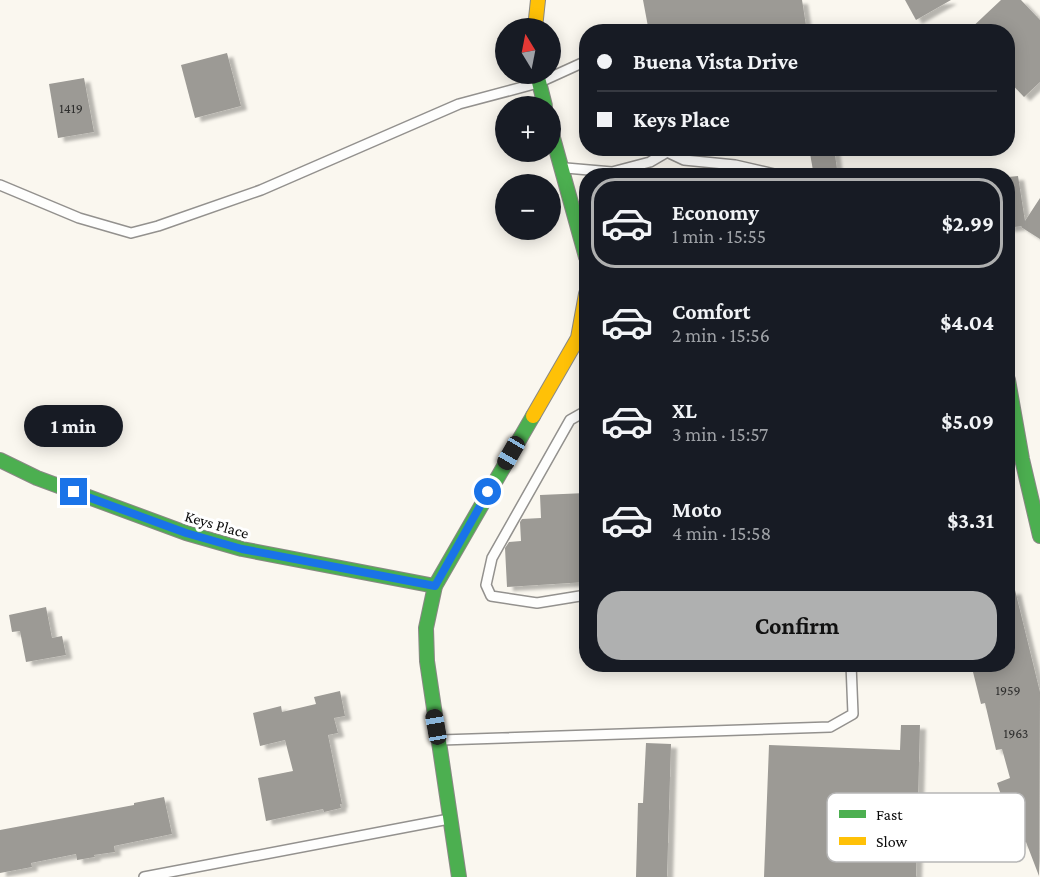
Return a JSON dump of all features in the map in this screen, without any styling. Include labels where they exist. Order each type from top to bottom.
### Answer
[{"type":"street","points":[[536,18],[538,0]]},
{"type":"street","points":[[560,162],[579,231]]},
{"type":"street","points":[[459,877],[429,686],[426,639],[429,606],[435,586],[578,338],[579,332]]},
{"type":"street","points":[[1015,420],[1040,536]]},
{"type":"street","name":"Keys Place","points":[[0,460],[37,478],[186,533],[242,549],[435,586]]},
{"type":"lane","points":[[561,70],[579,64]]},
{"type":"lane","points":[[0,185],[79,218],[131,232],[158,226],[261,190],[459,104],[520,84]]},
{"type":"lane","points":[[632,168],[651,162],[659,156]]},
{"type":"lane","points":[[677,156],[684,160],[748,168]]},
{"type":"lane","points":[[562,167],[579,169]]},
{"type":"lane","points":[[579,415],[570,420],[564,429],[492,558],[486,585],[490,596],[537,603],[579,596]]},
{"type":"lane","points":[[438,740],[830,728],[853,714],[851,672]]},
{"type":"lane","points":[[144,877],[450,819]]},
{"type":"building","points":[[643,0],[802,0],[806,24],[648,24]]},
{"type":"building","points":[[905,0],[951,0],[916,20]]},
{"type":"building","points":[[1001,0],[1021,0],[1040,20],[1040,82],[1024,97],[1015,87],[1015,24],[976,24]]},
{"type":"building","points":[[227,53],[241,106],[195,118],[181,65]]},
{"type":"building","points":[[84,78],[94,132],[58,138],[49,84]]},
{"type":"building","points":[[810,156],[835,156],[837,168],[813,168]]},
{"type":"building","points":[[1015,176],[1018,176],[1025,221],[1040,198],[1040,239],[1022,226],[1015,227]]},
{"type":"building","points":[[579,493],[579,582],[507,587],[505,548],[509,542],[521,541],[520,522],[522,519],[541,518],[540,495]]},
{"type":"building","points":[[1015,590],[1040,692],[1039,876],[1025,842],[1025,793],[1000,793],[997,783],[1010,778],[1002,749],[996,750],[985,703],[981,704],[973,672],[1015,672]]},
{"type":"building","points":[[46,607],[52,638],[62,636],[66,655],[26,662],[20,631],[12,632],[9,615]]},
{"type":"building","points":[[340,691],[345,716],[334,718],[338,733],[328,735],[341,808],[324,812],[323,809],[266,821],[258,778],[293,771],[285,740],[260,746],[253,713],[281,706],[282,712],[316,704],[314,697]]},
{"type":"building","points":[[901,725],[920,725],[918,793],[827,793],[827,862],[916,862],[916,877],[764,877],[769,745],[900,750]]},
{"type":"building","points":[[646,743],[671,744],[667,877],[636,877],[638,803],[643,803]]},
{"type":"building","points":[[164,797],[172,834],[114,846],[115,852],[94,855],[95,857],[77,860],[76,854],[31,863],[32,867],[0,873],[0,830],[134,805],[134,803]]},
{"type":"traffic: fast","points":[[540,84],[542,96]]},
{"type":"traffic: fast","points":[[560,162],[579,232]]},
{"type":"traffic: fast","points":[[459,877],[427,661],[426,628],[435,586],[533,416]]},
{"type":"traffic: fast","points":[[1015,420],[1040,536]]},
{"type":"traffic: fast","points":[[0,460],[37,478],[186,533],[242,549],[435,586]]},
{"type":"traffic: slow","points":[[536,18],[538,0]]},
{"type":"traffic: slow","points":[[533,416],[579,332]]},
{"type":"route","points":[[74,492],[186,533],[242,549],[435,586],[488,492]]}]
